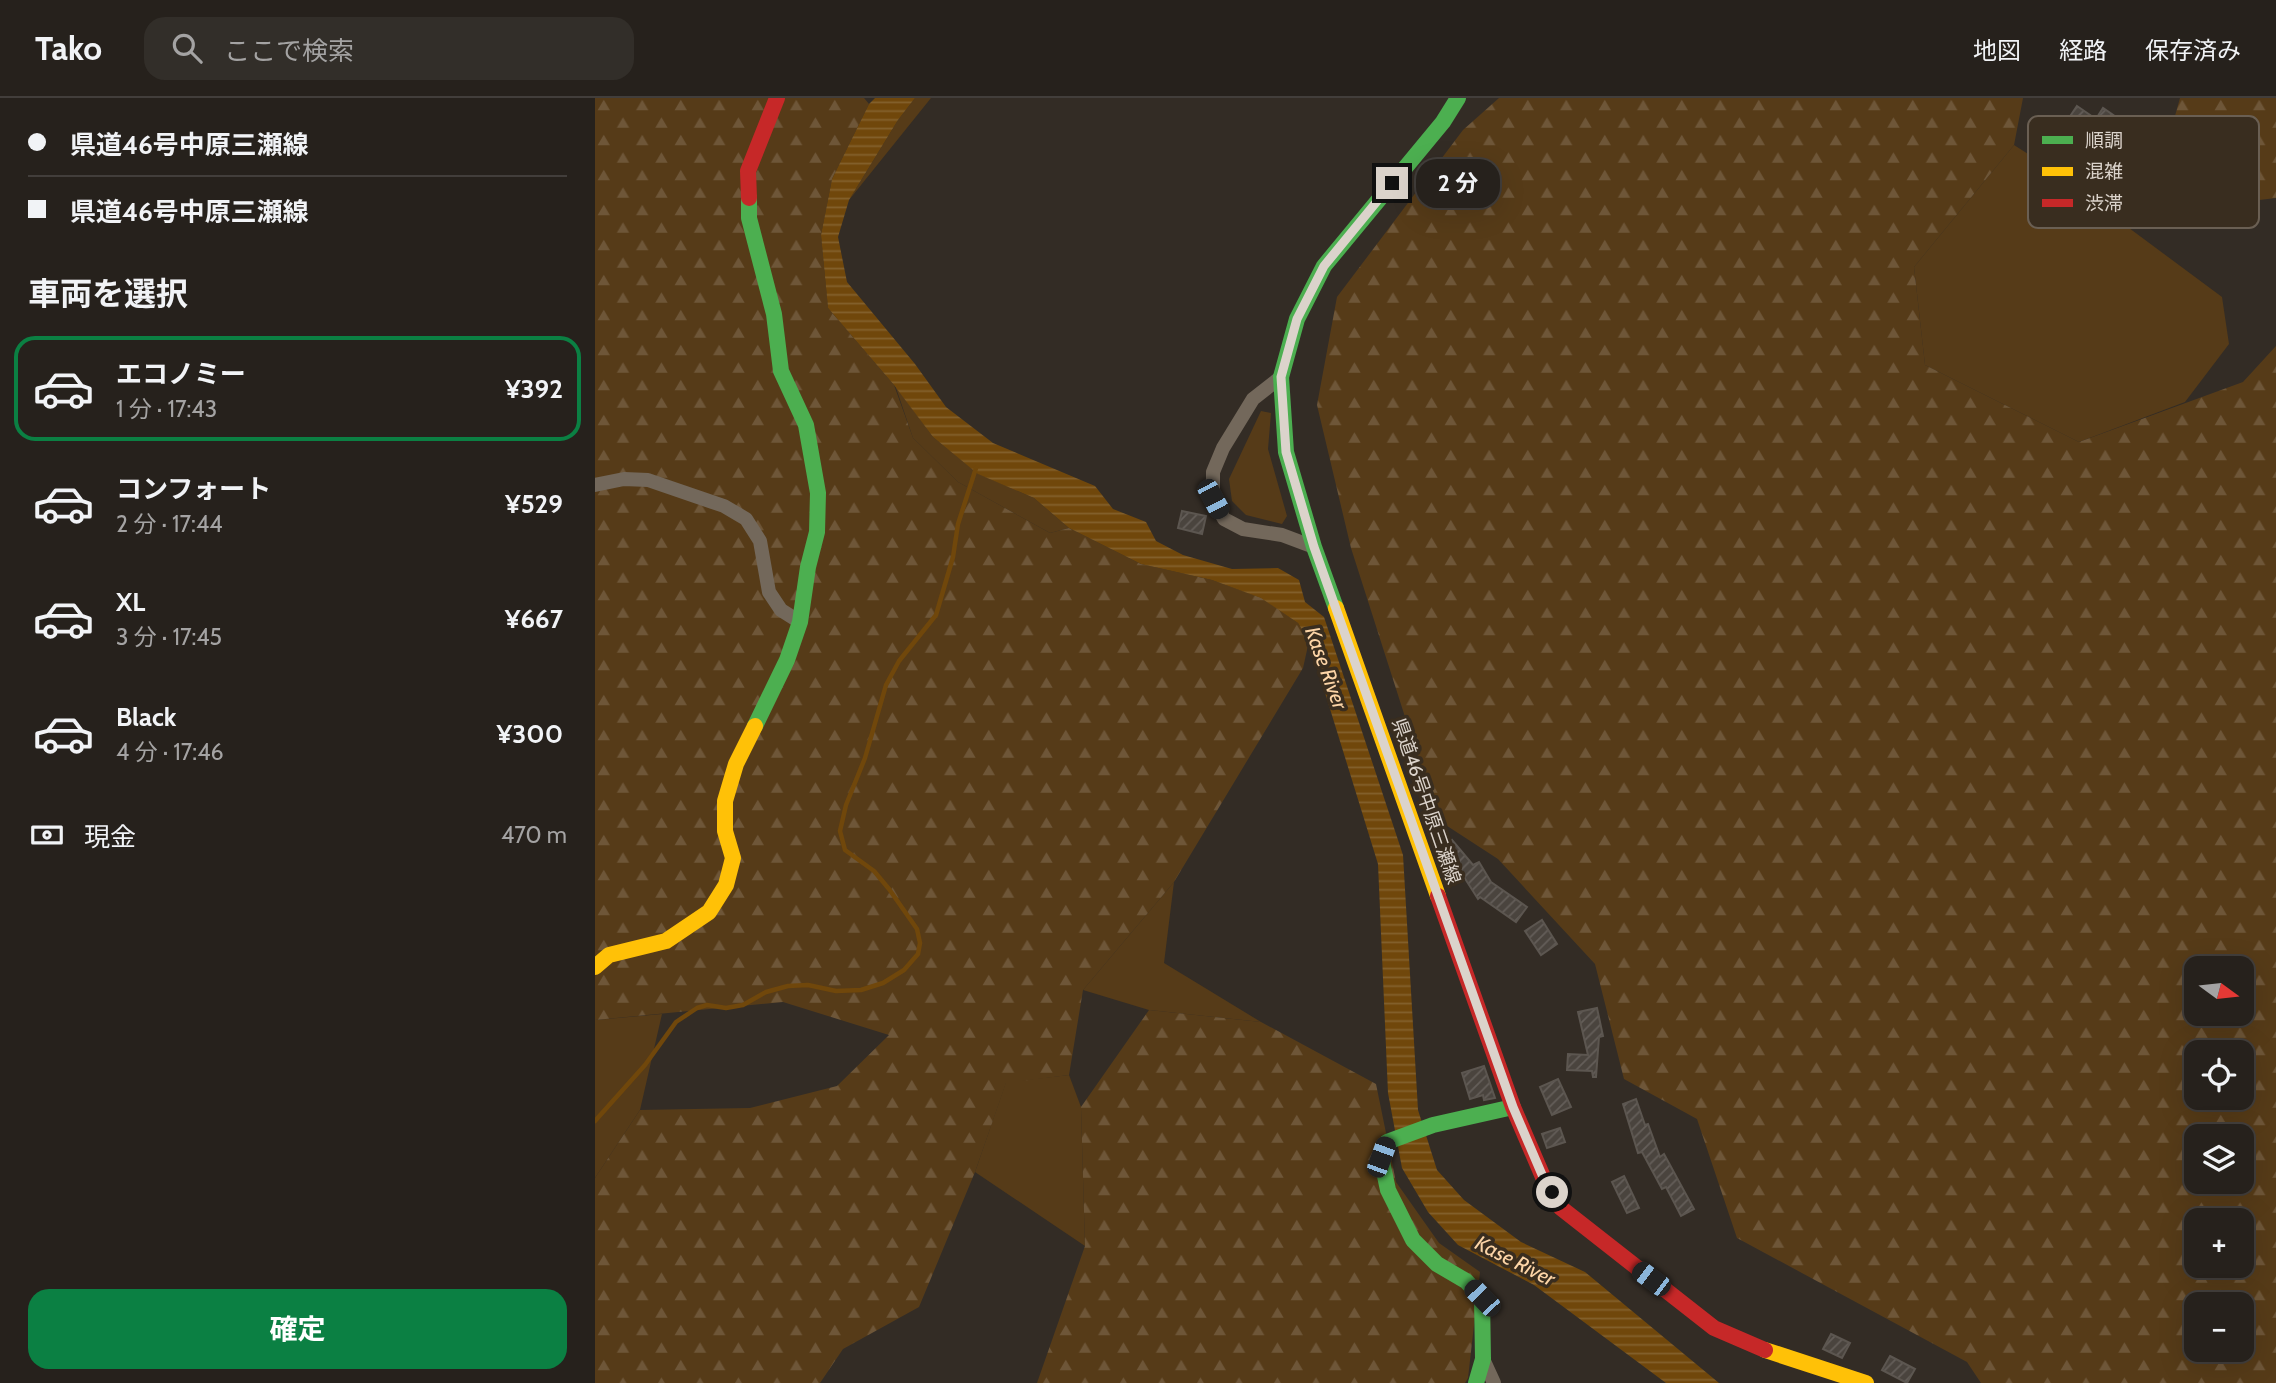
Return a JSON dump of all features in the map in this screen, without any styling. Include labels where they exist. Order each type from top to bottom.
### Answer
[{"type":"main road","points":[[595,967],[609,955],[666,941],[709,912],[726,885],[733,858],[725,831],[725,801],[736,764],[787,660],[800,622],[808,567],[817,532],[818,493],[806,425],[781,370],[774,314],[749,218],[748,171],[777,98]]},
{"type":"main road","name":"県道46号中原三瀬線","points":[[1458,98],[1443,122],[1324,266],[1297,319],[1281,377],[1286,452],[1314,547],[1513,1107],[1543,1177],[1561,1208],[1714,1328],[1765,1350],[1866,1383]]},
{"type":"main road","points":[[1476,1383],[1483,1359],[1482,1298],[1466,1281],[1437,1264],[1413,1240],[1388,1190],[1381,1157],[1387,1142],[1433,1125],[1513,1107]]},
{"type":"street","points":[[1281,377],[1253,399],[1223,448],[1213,472],[1213,499],[1223,519],[1243,529],[1282,535],[1314,547]]},
{"type":"street","points":[[595,485],[624,479],[648,480],[724,506],[746,519],[759,541],[769,592],[781,610],[800,622]]},
{"type":"street","points":[[1483,1359],[1494,1383]]},
{"type":"green space","points":[[595,98],[864,98],[869,104],[832,179],[821,235],[828,308],[894,385],[913,438],[958,482],[1050,533],[1069,528],[1141,564],[1212,580],[1262,598],[1298,623],[1309,641],[1303,668],[1174,882],[1083,990],[1069,1075],[1006,1083],[975,1172],[919,1307],[843,1349],[820,1383],[595,1383],[595,1178],[640,1110],[750,1108],[837,1086],[889,1035],[783,1002],[595,1020]]},
{"type":"green space","points":[[915,98],[931,98],[849,200],[898,120]]},
{"type":"green space","points":[[1499,98],[2023,98],[2014,145],[1914,267],[1925,365],[2079,442],[2243,382],[2276,346],[2276,1383],[1981,1383],[1967,1362],[1737,1238],[1697,1119],[1624,1079],[1595,964],[1498,859],[1438,820],[1351,548],[1317,405],[1337,297],[1463,130]]},
{"type":"green space","points":[[2180,98],[2276,98],[2276,198],[2259,200],[2259,116],[2175,116]]},
{"type":"green space","points":[[2014,145],[2028,154],[2028,228],[2129,228],[2222,297],[2229,344],[2185,402],[2079,442],[1925,365],[1914,267]]},
{"type":"green space","points":[[895,385],[933,437],[979,474],[1034,498],[1069,528],[1050,533],[958,482],[913,438]]},
{"type":"green space","points":[[1261,411],[1271,413],[1268,449],[1287,516],[1282,524],[1246,515],[1232,501],[1229,479]]},
{"type":"green space","points":[[1174,882],[1164,963],[1261,1022],[1149,1010],[1083,990]]},
{"type":"green space","points":[[1149,1010],[1261,1022],[1376,1084],[1396,1182],[1439,1243],[1480,1272],[1468,1378],[1465,1383],[1037,1383],[1085,1246],[1081,1107]]},
{"type":"green space","points":[[662,1014],[640,1110],[595,1178],[595,1020]]},
{"type":"green space","points":[[1069,1075],[1081,1107],[1085,1246],[975,1172],[1006,1082]]},
{"type":"water","name":"Kase River","points":[[875,98],[915,98],[898,120],[849,200],[838,237],[847,282],[915,364],[946,407],[993,443],[1095,486],[1113,509],[1146,522],[1156,541],[1183,555],[1232,569],[1278,568],[1299,580],[1305,602],[1324,617],[1403,855],[1418,1110],[1437,1170],[1464,1200],[1521,1242],[1585,1272],[1719,1383],[1666,1383],[1534,1285],[1458,1245],[1428,1212],[1402,1168],[1388,1093],[1378,864],[1309,641],[1298,623],[1261,598],[1212,580],[1141,564],[1069,528],[1034,498],[978,474],[933,437],[894,385],[828,308],[821,235],[832,179],[869,104]]},
{"type":"building","points":[[2077,106],[2092,116],[2070,116]]},
{"type":"building","points":[[2103,108],[2115,116],[2098,116]]},
{"type":"building","points":[[1182,511],[1206,516],[1202,534],[1178,528]]},
{"type":"building","points":[[1452,840],[1473,865],[1479,862],[1491,882],[1527,907],[1516,922],[1480,897],[1478,899],[1457,866],[1441,850]]},
{"type":"building","points":[[1542,920],[1557,944],[1541,955],[1525,931]]},
{"type":"building","points":[[1597,1008],[1603,1036],[1599,1037],[1596,1077],[1593,1077],[1592,1071],[1567,1070],[1568,1054],[1588,1055],[1578,1012]]},
{"type":"building","points":[[1484,1066],[1495,1098],[1484,1100],[1483,1095],[1470,1099],[1462,1073]]},
{"type":"building","points":[[1558,1079],[1571,1107],[1552,1115],[1540,1087]]},
{"type":"building","points":[[1636,1099],[1660,1157],[1664,1154],[1694,1209],[1681,1216],[1666,1187],[1662,1189],[1642,1152],[1638,1153],[1623,1104]]},
{"type":"building","points":[[1560,1128],[1565,1142],[1547,1148],[1542,1134]]},
{"type":"building","points":[[1624,1176],[1639,1208],[1627,1213],[1612,1182]]},
{"type":"building","points":[[1831,1334],[1850,1343],[1842,1358],[1823,1349]]},
{"type":"building","points":[[1890,1356],[1915,1369],[1907,1383],[1882,1370]]},
{"type":"waterway","points":[[595,1121],[645,1065],[676,1022],[697,1008],[707,1005],[726,1008],[743,1005],[766,992],[788,986],[808,985],[836,991],[861,990],[883,983],[904,970],[918,954],[920,943],[917,929],[874,871],[845,850],[840,831],[886,685],[899,661],[936,615],[953,557],[958,524],[976,468]]},
{"type":"traffic: fast","points":[[1336,608],[1314,547],[1286,452],[1281,377],[1297,319],[1324,266],[1443,122],[1458,98]]},
{"type":"traffic: fast","points":[[749,198],[749,218],[774,314],[781,371],[806,425],[818,493],[817,532],[808,567],[800,622],[787,660],[755,726]]},
{"type":"traffic: fast","points":[[1476,1383],[1483,1359],[1482,1298],[1466,1281],[1437,1264],[1413,1240],[1388,1190],[1381,1157],[1387,1142],[1433,1125],[1513,1107]]},
{"type":"traffic: slow","points":[[1336,608],[1438,896]]},
{"type":"traffic: slow","points":[[595,967],[609,955],[666,941],[709,912],[726,885],[733,858],[725,831],[725,801],[736,764],[755,726]]},
{"type":"traffic: slow","points":[[1765,1350],[1866,1383]]},
{"type":"traffic: jam","points":[[749,198],[748,171],[777,98]]},
{"type":"traffic: jam","points":[[1438,896],[1513,1107],[1543,1177],[1561,1208],[1714,1328],[1765,1350]]},
{"type":"route","points":[[1392,183],[1324,266],[1297,319],[1281,377],[1286,452],[1314,547],[1513,1107],[1552,1192]]}]
